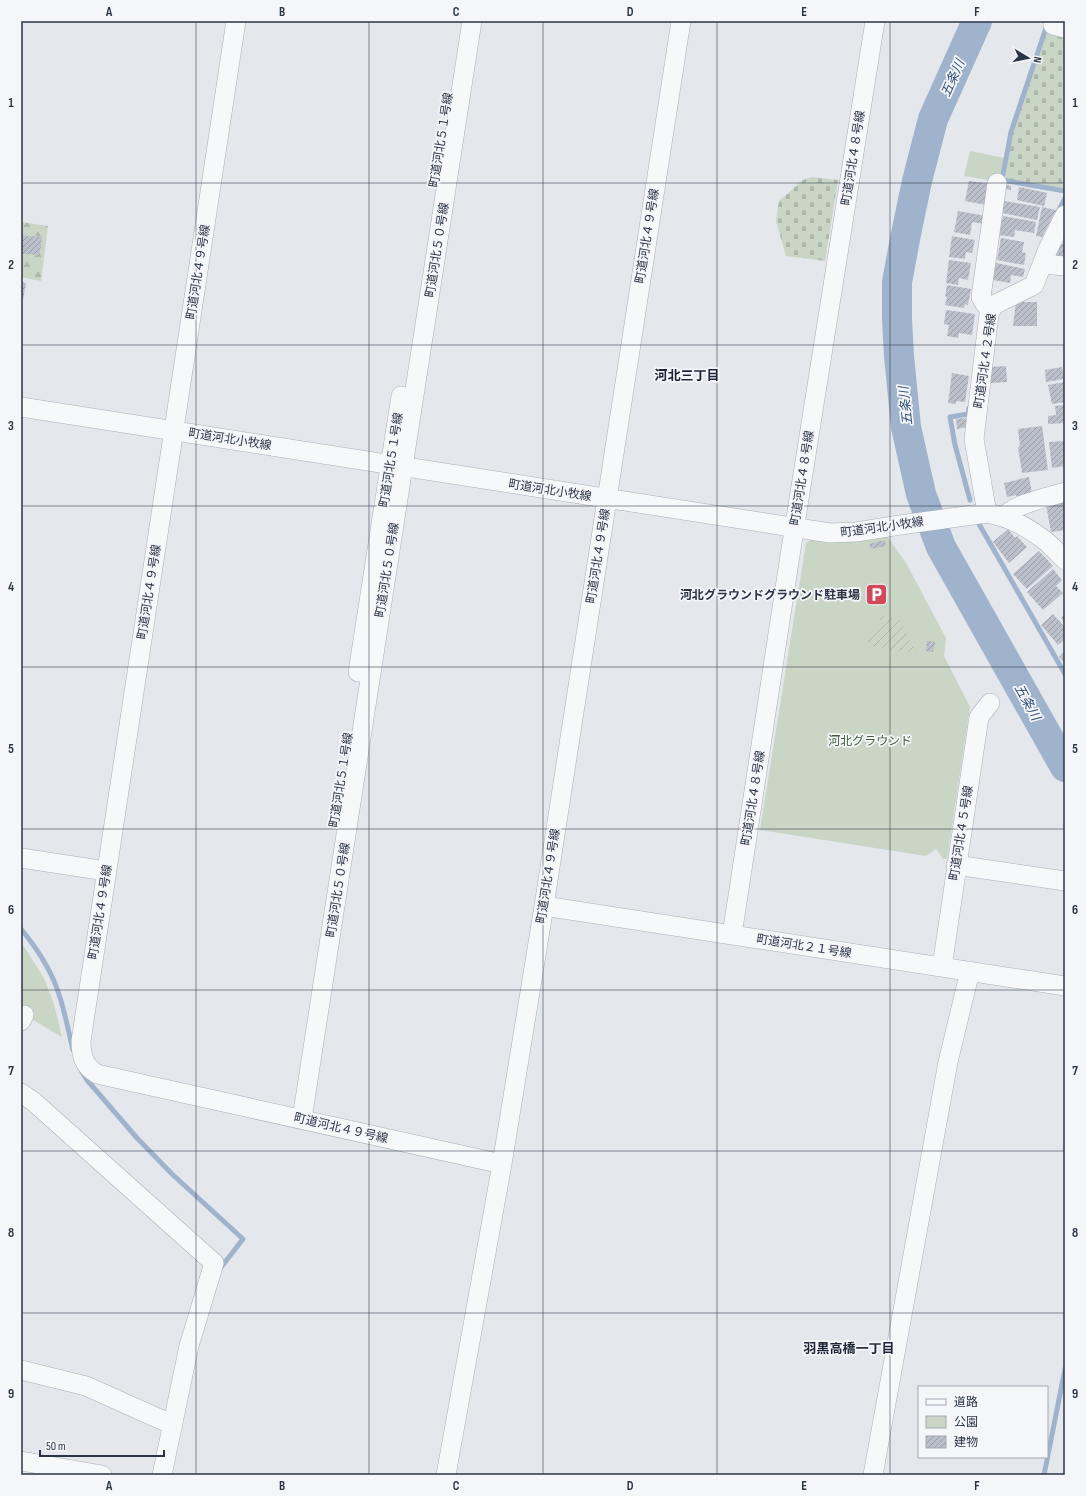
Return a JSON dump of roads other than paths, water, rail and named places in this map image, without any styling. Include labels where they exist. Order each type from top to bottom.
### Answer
[{"type":"street","name":"町道河北４９号線","points":[[236,21],[106,871],[81,1041],[81,1052],[84,1062],[90,1070],[97,1074],[502,1164],[544,906],[681,21]]},
{"type":"street","name":"町道河北５１号線","points":[[396,466],[460,21]]},
{"type":"street","name":"町道河北５０号線","points":[[302,1119],[396,466],[472,21]]},
{"type":"street","name":"町道河北４８号線","points":[[732,935],[794,529],[875,21]]},
{"type":"street","points":[[1053,21],[1053,25],[1065,28]]},
{"type":"street","points":[[991,309],[985,304],[981,297],[997,183]]},
{"type":"street","name":"町道河北４２号線","points":[[996,515],[974,439],[991,309],[994,305],[1034,286],[1042,264],[1065,215]]},
{"type":"street","points":[[1042,264],[1065,266]]},
{"type":"street","name":"町道河北小牧線","points":[[21,407],[794,529],[841,534],[964,516],[996,515]]},
{"type":"street","points":[[996,515],[1007,514],[1016,508],[1065,492]]},
{"type":"street","points":[[996,515],[1017,523],[1042,539],[1065,560]]},
{"type":"street","name":"町道河北４５号線","points":[[942,967],[979,718],[990,703]]},
{"type":"street","points":[[21,858],[106,871]]},
{"type":"street","points":[[956,865],[1065,881]]},
{"type":"street","name":"町道河北２１号線","points":[[544,906],[1065,986]]},
{"type":"street","points":[[873,1475],[948,1062],[970,971]]},
{"type":"street","points":[[21,1094],[34,1102],[214,1263],[189,1346],[162,1475]]},
{"type":"street","points":[[446,1475],[502,1164]]},
{"type":"street","points":[[21,1370],[86,1386],[173,1425]]},
{"type":"street","points":[[21,1461],[102,1475]]},
{"type":"waterway","name":"五条川","points":[[977,21],[933,119],[917,181],[897,282],[899,356],[906,427],[921,494],[941,547],[1065,767]]},
{"type":"waterway","points":[[1047,25],[1011,132],[1002,180],[1065,191]]},
{"type":"waterway","points":[[1058,212],[1065,198]]},
{"type":"waterway","points":[[969,408],[968,414],[950,417],[955,445],[970,500]]},
{"type":"waterway","points":[[979,524],[1065,674]]},
{"type":"waterway","points":[[21,929],[40,955],[56,985],[73,1050]]},
{"type":"waterway","points":[[82,1072],[87,1080],[137,1138],[172,1174],[243,1239],[219,1270]]},
{"type":"waterway","points":[[1048,1455],[1065,1369]]},
{"type":"waterway","points":[[1044,1475],[1047,1458]]},
{"type":"place","name":"河北グラウンドグラウンド駐車場","points":[[876,595]]},
{"type":"district","name":"河北三丁目","points":[[687,375]]},
{"type":"district","name":"羽黒高橋一丁目","points":[[849,1348]]},
{"type":"park label","name":"河北グラウンド","points":[[870,741]]}]
